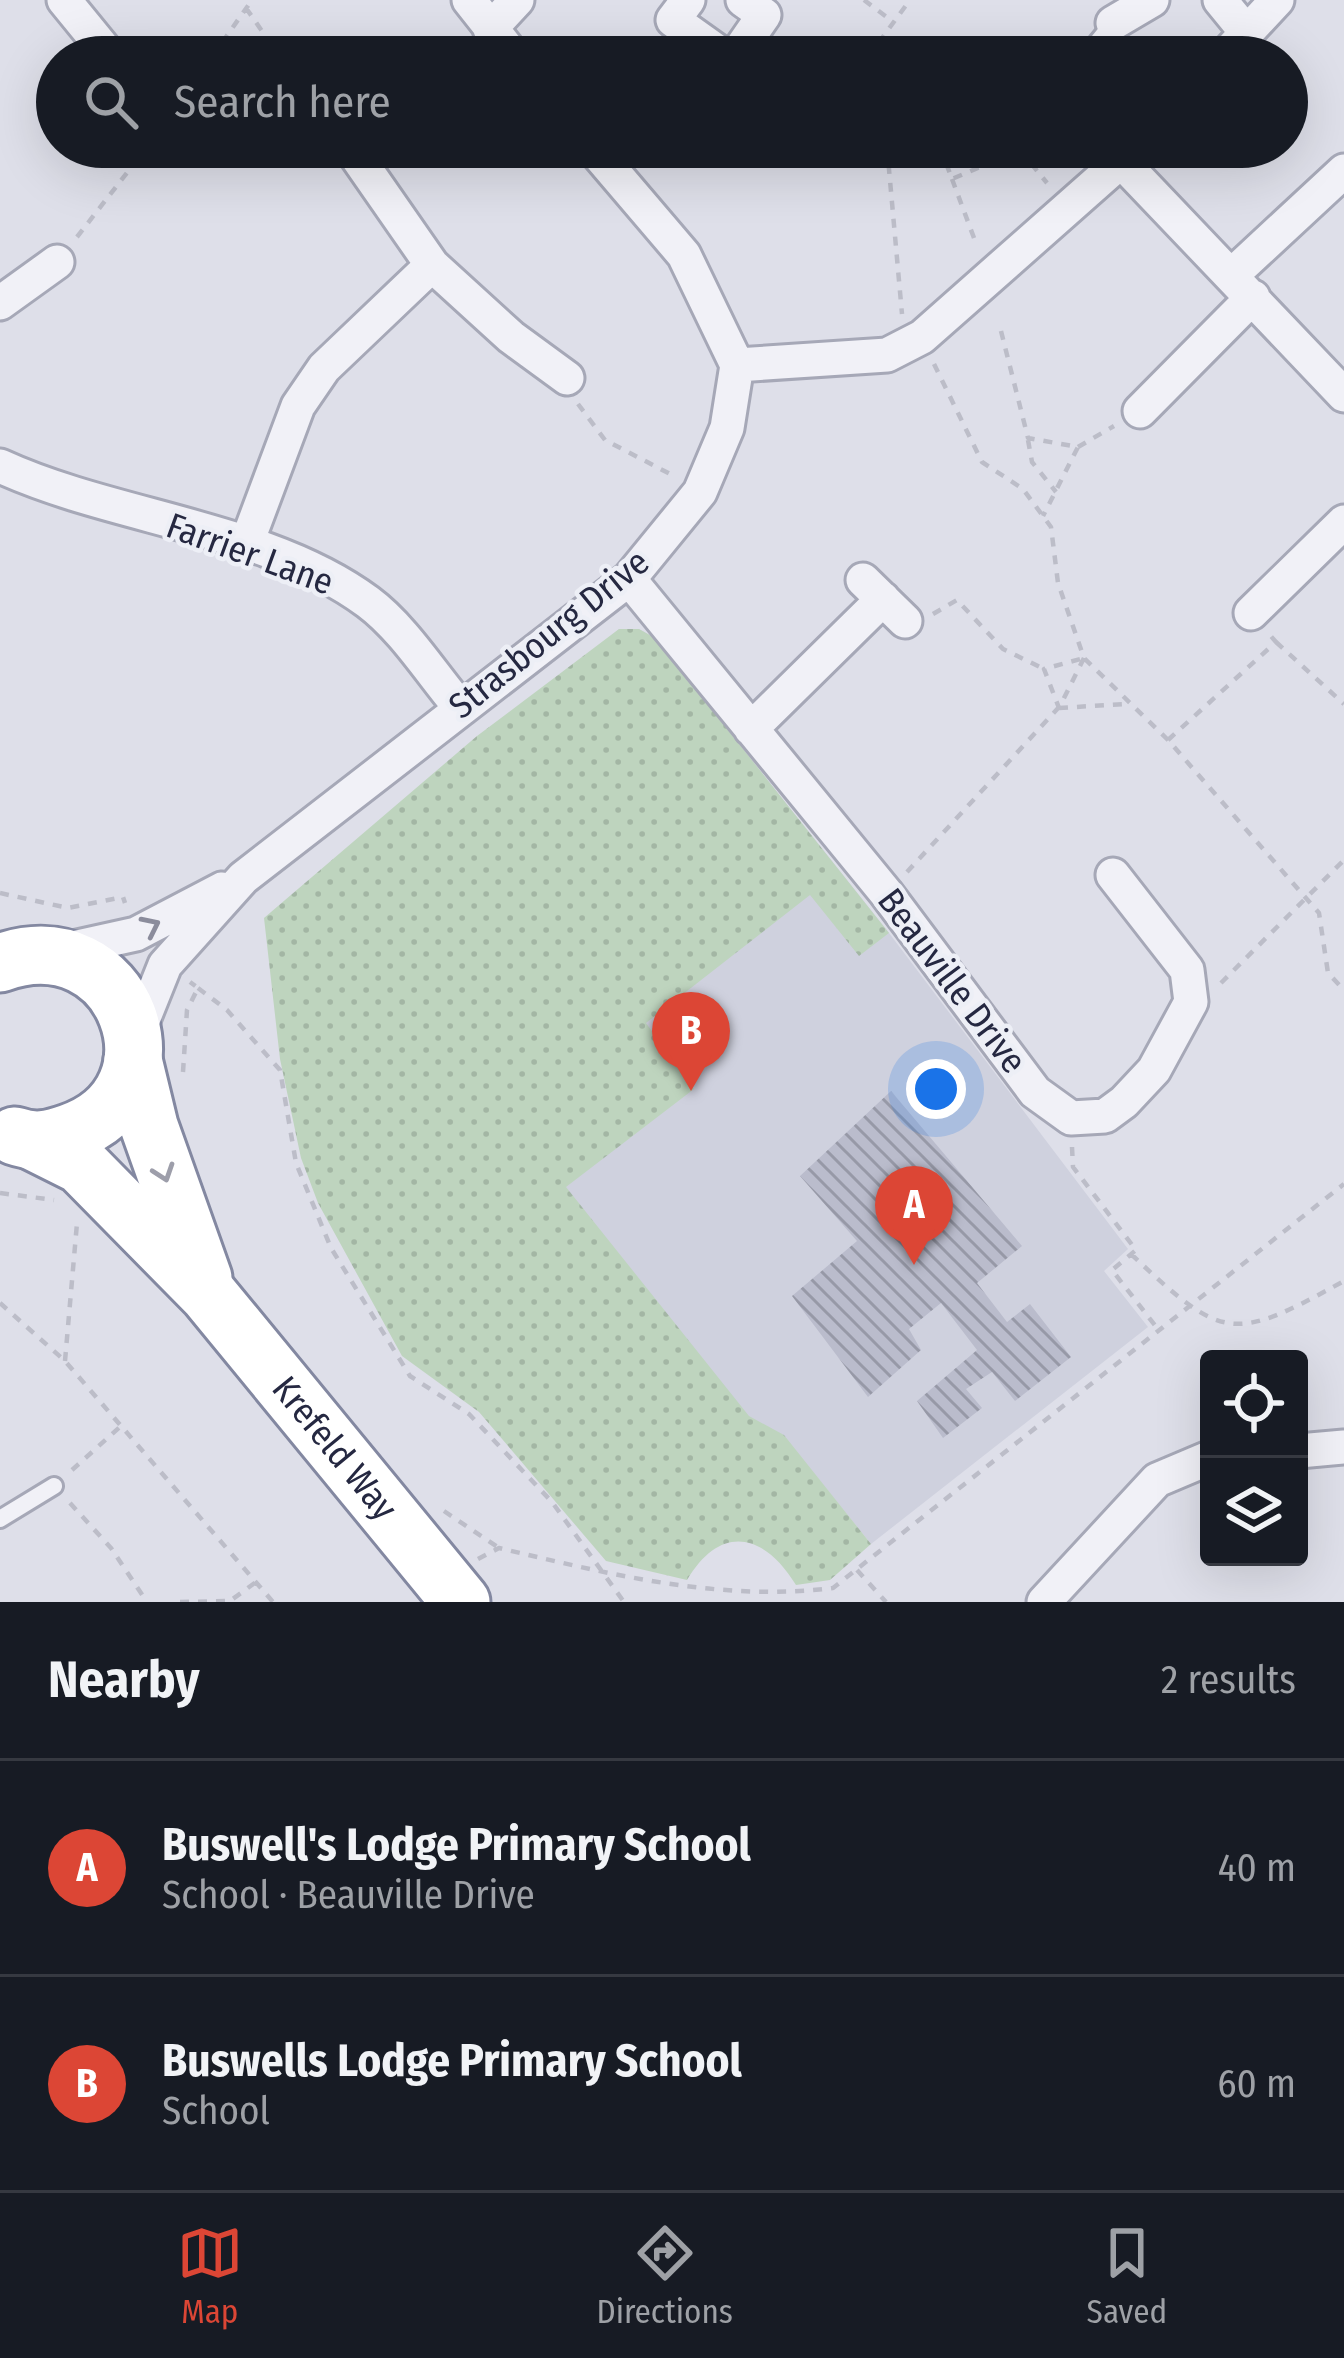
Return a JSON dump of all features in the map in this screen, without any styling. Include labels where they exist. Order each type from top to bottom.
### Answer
[{"type":"highway","name":"Krefeld Way","points":[[20,950],[78,960],[115,989],[149,1126],[208,1294]]},
{"type":"highway","points":[[18,1135],[89,1126],[110,1108],[134,1051]]},
{"type":"highway","name":"Krefeld Way","points":[[18,1135],[81,1165],[208,1294],[462,1585]]},
{"type":"street","points":[[64,0],[93,36]]},
{"type":"street","points":[[469,0],[496,36]]},
{"type":"street","points":[[490,29],[517,0]]},
{"type":"street","points":[[688,0],[673,20],[695,36]]},
{"type":"street","points":[[743,0],[764,15],[750,36]]},
{"type":"street","points":[[1113,22],[1152,0]]},
{"type":"street","points":[[1220,0],[1233,36]]},
{"type":"street","points":[[1244,36],[1277,0]]},
{"type":"street","points":[[364,168],[432,266],[511,337],[567,378]]},
{"type":"street","points":[[610,168],[684,255],[737,365],[887,355],[922,338],[1116,168]]},
{"type":"street","points":[[1141,168],[1344,395]]},
{"type":"street","points":[[1140,410],[1344,171]]},
{"type":"street","points":[[0,302],[57,262]]},
{"type":"street","points":[[246,545],[298,406],[324,368],[432,266]]},
{"type":"street","name":"Strasbourg Drive","points":[[134,1051],[165,965],[243,878],[628,579],[700,492],[727,428],[737,365]]},
{"type":"street","name":"Farrier Lane","points":[[0,466],[62,494],[246,545],[318,572],[374,606],[459,706]]},
{"type":"street","points":[[1251,613],[1344,522]]},
{"type":"street","name":"Beauville Drive","points":[[628,579],[886,892],[1035,1092],[1071,1118]]},
{"type":"street","points":[[751,729],[884,600]]},
{"type":"street","points":[[1071,1118],[1106,1116],[1124,1102],[1154,1070],[1191,1002],[1187,970],[1113,875]]},
{"type":"street","name":"Strasbourg Drive","points":[[20,950],[136,934],[243,878]]},
{"type":"street","points":[[1308,1450],[1344,1447]]},
{"type":"street","points":[[1044,1602],[1157,1480],[1200,1460]]},
{"type":"lane","points":[[1102,36],[1113,22]]},
{"type":"lane","points":[[0,1519],[54,1486]]},
{"type":"path","points":[[227,36],[252,0]]},
{"type":"path","points":[[864,0],[892,21]]},
{"type":"path","points":[[882,36],[910,0]]},
{"type":"path","points":[[246,8],[265,36]]},
{"type":"path","points":[[57,262],[131,168]]},
{"type":"path","points":[[889,168],[902,313],[922,338],[982,462],[1023,489],[1051,527],[1058,583],[1084,658],[1168,740],[1319,913],[1328,973],[1344,990]]},
{"type":"path","points":[[948,168],[981,258]]},
{"type":"path","points":[[952,179],[978,168]]},
{"type":"path","points":[[1035,168],[1071,210]]},
{"type":"path","points":[[1001,332],[1032,462],[1055,492]]},
{"type":"path","points":[[567,378],[568,390],[605,440],[700,492]]},
{"type":"path","points":[[1043,517],[1078,447],[1140,410]]},
{"type":"path","points":[[1028,438],[1078,447]]},
{"type":"path","points":[[884,600],[922,620],[957,600],[1003,649],[1044,669],[1084,658]]},
{"type":"path","points":[[1251,613],[1344,704]]},
{"type":"path","points":[[1168,740],[1276,642]]},
{"type":"path","points":[[886,892],[966,814],[1059,707],[1084,658]]},
{"type":"path","points":[[1044,669],[1059,707]]},
{"type":"path","points":[[1059,707],[1129,704]]},
{"type":"path","points":[[1191,1002],[1228,978],[1344,860]]},
{"type":"path","points":[[198,988],[227,1010],[280,1070],[296,1163],[331,1248],[410,1376],[470,1414],[552,1502],[624,1602]]},
{"type":"path","points":[[1071,1118],[1073,1167],[1136,1250],[1112,1270],[1158,1329]]},
{"type":"path","points":[[462,1585],[499,1548],[686,1588],[797,1593],[833,1588],[1344,1184]]},
{"type":"path","points":[[0,1193],[60,1201]]},
{"type":"path","points":[[65,1360],[78,1209]]},
{"type":"path","points":[[1131,1254],[1190,1305],[1221,1324],[1252,1326],[1344,1281]]},
{"type":"path","points":[[0,1303],[65,1360],[273,1602]]},
{"type":"path","points":[[122,1426],[54,1486],[111,1548],[148,1602]]},
{"type":"path","points":[[857,1570],[886,1602]]},
{"type":"path","points":[[180,1602],[230,1600],[256,1582]]},
{"type":"shaded area","points":[[619,629],[639,629],[655,638],[889,933],[1128,1249],[1104,1271],[1148,1327],[871,1544],[783,1435],[613,1561],[465,761]]},
{"type":"green space","points":[[619,629],[639,629],[655,638],[889,933],[859,956],[810,895],[646,1023],[694,1089],[566,1187],[749,1416],[784,1435],[871,1544],[830,1580],[796,1585],[770,1554],[742,1542],[714,1549],[687,1580],[606,1561],[479,1412],[402,1356],[318,1203],[301,1158],[280,1059],[264,918],[477,736]]},
{"type":"building","points":[[891,1091],[1022,1246],[977,1283],[1007,1322],[1030,1304],[1071,1357],[1015,1401],[992,1372],[966,1389],[982,1408],[943,1438],[917,1401],[977,1350],[941,1303],[909,1329],[921,1350],[868,1397],[792,1296],[857,1241],[800,1176]]},
{"type":"place","name":"Buswells Lodge Primary School","points":[[691,1091]]},
{"type":"place","name":"Buswell's Lodge Primary School","points":[[914,1265]]}]
